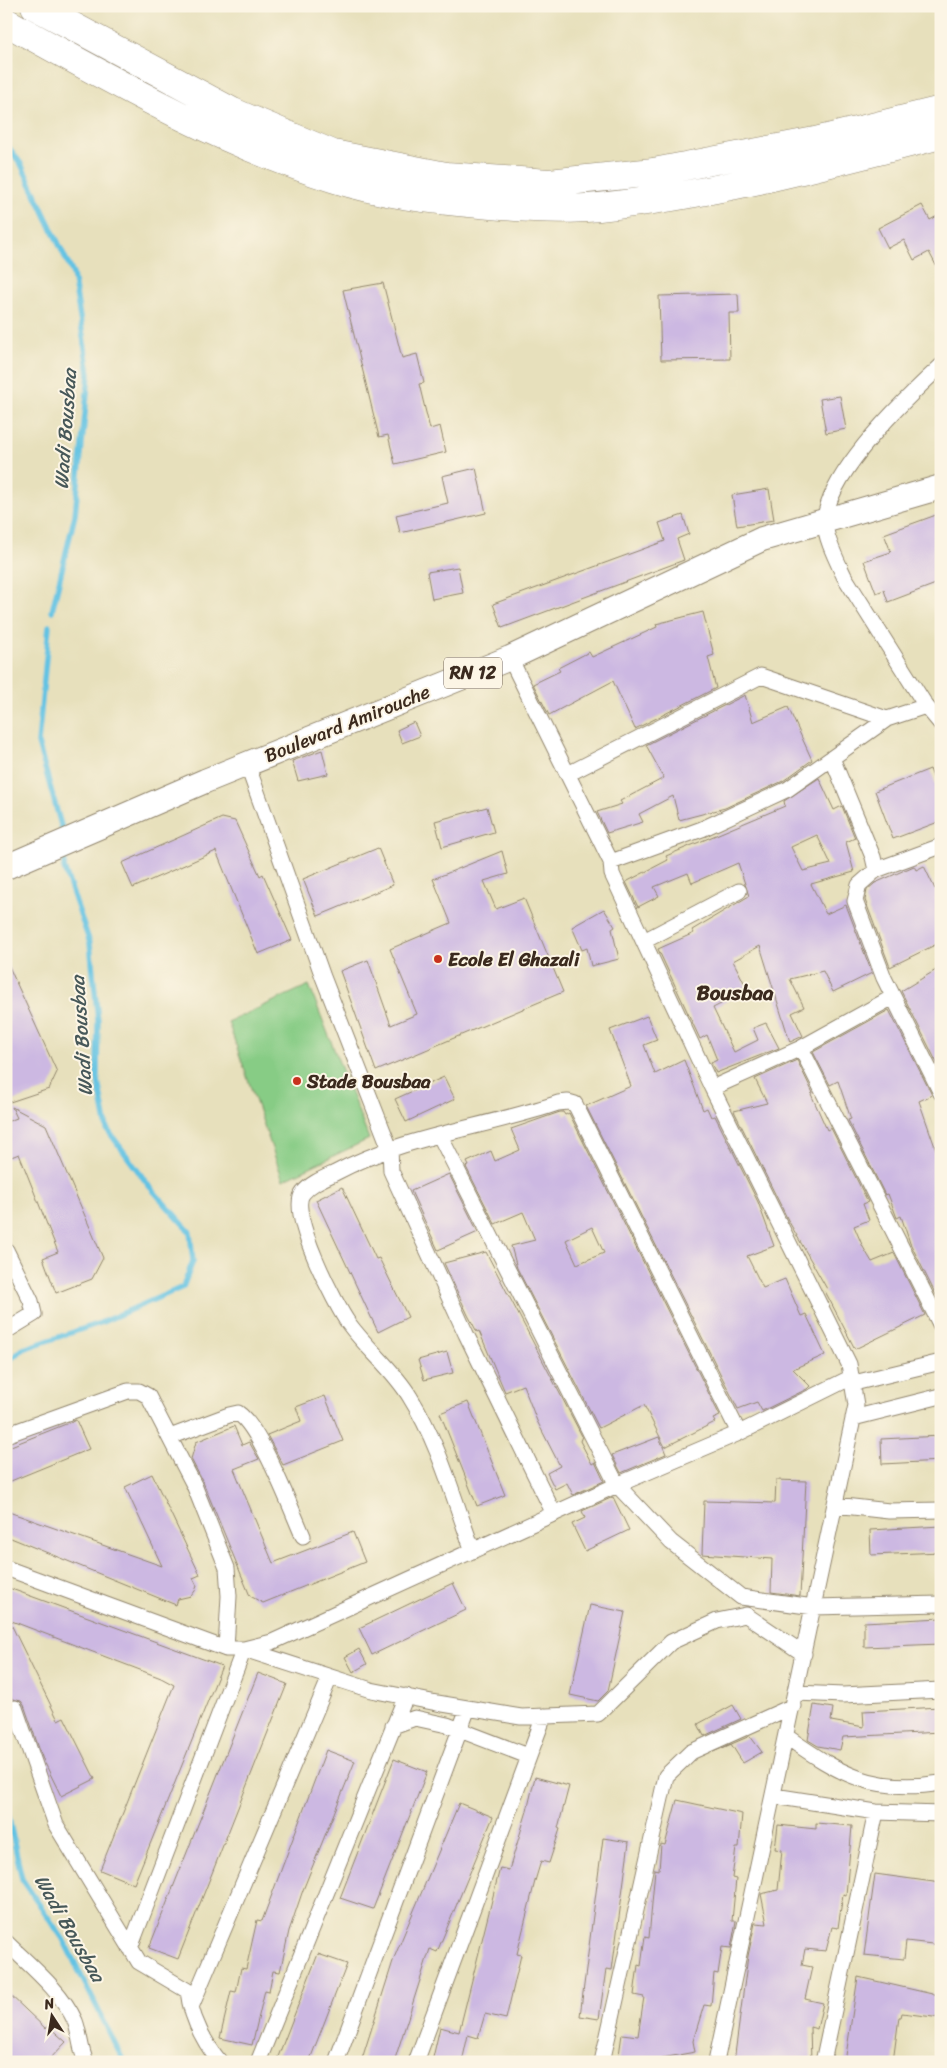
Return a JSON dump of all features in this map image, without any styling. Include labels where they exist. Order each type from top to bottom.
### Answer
[{"type":"highway","points":[[35,6],[233,112],[333,154],[446,176],[549,184],[654,172],[815,141],[941,110]]},
{"type":"highway","points":[[6,22],[148,101],[262,153],[337,179],[424,199],[511,207],[597,207],[702,191],[787,174],[941,135]]},
{"type":"main road","name":"Boulevard Amirouche","points":[[6,867],[247,764],[510,658],[762,539],[941,488]]},
{"type":"street","points":[[941,366],[870,436],[832,496],[824,520],[833,554],[844,576],[926,706],[941,724]]},
{"type":"street","points":[[510,658],[611,862],[612,874],[712,1088],[850,1364],[853,1380],[856,1405],[787,1737],[716,2062]]},
{"type":"street","points":[[568,774],[761,676],[886,719]]},
{"type":"street","points":[[611,862],[702,829],[788,789],[886,719],[926,706]]},
{"type":"street","points":[[832,758],[873,857],[876,870]]},
{"type":"street","points":[[247,764],[323,977],[390,1149],[391,1171],[466,1334],[554,1514]]},
{"type":"street","points":[[940,849],[876,870],[859,885],[856,901],[884,978],[941,1093]]},
{"type":"street","points":[[644,941],[739,891]]},
{"type":"street","points":[[712,1088],[801,1048],[894,997]]},
{"type":"street","points":[[801,1048],[941,1326]]},
{"type":"street","points":[[473,1551],[432,1442],[410,1396],[349,1324],[327,1284],[303,1227],[298,1207],[301,1194],[312,1185],[364,1157],[558,1103],[568,1102],[575,1104],[739,1433]]},
{"type":"street","points":[[440,1136],[617,1485],[671,1542],[741,1597],[814,1607],[941,1604]]},
{"type":"street","points":[[6,1250],[31,1301],[34,1314],[6,1330]]},
{"type":"street","points":[[6,1568],[226,1649],[244,1649],[272,1642],[853,1380],[941,1362]]},
{"type":"street","points":[[6,1435],[128,1391],[139,1392],[148,1396],[194,1485],[227,1568],[229,1596],[226,1649]]},
{"type":"street","points":[[853,1418],[941,1396]]},
{"type":"street","points":[[170,1437],[229,1415],[238,1413],[243,1416],[256,1434],[304,1536]]},
{"type":"street","points":[[835,1505],[889,1512],[941,1510]]},
{"type":"street","points":[[244,1649],[371,1690],[521,1717],[598,1714],[671,1642],[717,1620],[746,1615],[804,1654]]},
{"type":"street","points":[[130,1948],[244,1649]]},
{"type":"street","points":[[190,2008],[330,1677]]},
{"type":"street","points":[[602,2062],[666,1776],[691,1752],[794,1700],[843,1695],[941,1690]]},
{"type":"street","points":[[258,2062],[406,1696]]},
{"type":"street","points":[[15,1708],[56,1825],[139,1962],[188,1991],[190,2008],[208,2046],[220,2062]]},
{"type":"street","points":[[336,2062],[468,1708]]},
{"type":"street","points":[[416,2062],[544,1716]]},
{"type":"street","points":[[393,1726],[415,1718],[459,1729],[528,1756]]},
{"type":"street","points":[[787,1737],[825,1763],[853,1777],[886,1785],[926,1786],[941,1783]]},
{"type":"street","points":[[774,1796],[876,1812],[941,1814]]},
{"type":"street","points":[[824,2062],[876,1812]]},
{"type":"street","points":[[6,1942],[55,1991],[70,2013],[75,2021],[81,2052],[86,2062]]},
{"type":"green space","name":"Stade Bousbaa","points":[[309,985],[369,1139],[283,1180],[228,1022]]},
{"type":"building","points":[[922,205],[930,220],[941,214],[941,275],[929,252],[914,260],[904,240],[888,248],[878,228]]},
{"type":"building","points":[[383,283],[402,358],[417,354],[424,383],[419,384],[430,429],[440,426],[446,452],[395,464],[388,435],[379,437],[343,290]]},
{"type":"building","points":[[738,294],[739,313],[729,313],[730,359],[661,360],[659,296]]},
{"type":"building","points":[[840,396],[846,429],[826,433],[820,399]]},
{"type":"building","points":[[476,468],[486,513],[400,533],[396,515],[448,503],[442,476]]},
{"type":"building","points":[[769,489],[774,520],[737,526],[732,495]]},
{"type":"building","points":[[683,515],[689,534],[677,539],[684,560],[502,628],[493,604],[665,541],[659,523]]},
{"type":"building","points":[[936,515],[941,527],[941,582],[888,602],[884,590],[876,593],[864,561],[891,552],[884,534]]},
{"type":"building","points":[[458,567],[463,593],[432,599],[427,572]]},
{"type":"building","points":[[703,612],[714,655],[708,657],[716,688],[635,729],[613,681],[549,715],[533,684],[560,671],[558,668],[589,652],[592,657],[657,627],[656,624]]},
{"type":"building","points":[[745,695],[753,722],[788,707],[812,760],[783,781],[725,808],[679,820],[673,796],[639,814],[643,822],[607,833],[597,812],[622,804],[620,801],[664,778],[646,745]]},
{"type":"building","points":[[414,722],[420,736],[402,743],[397,730]]},
{"type":"building","points":[[322,750],[328,774],[298,781],[292,761]]},
{"type":"building","points":[[930,769],[941,798],[941,821],[893,839],[875,791]]},
{"type":"building","points":[[819,778],[834,810],[842,806],[855,838],[846,842],[854,872],[811,884],[826,914],[846,905],[872,973],[833,992],[823,971],[790,979],[804,1007],[792,1013],[803,1036],[790,1042],[760,946],[733,961],[748,990],[713,1008],[734,1052],[758,1040],[753,1028],[766,1023],[779,1048],[716,1073],[711,1063],[717,1060],[707,1035],[700,1039],[658,949],[694,933],[692,930],[749,896],[738,863],[692,883],[688,873],[654,887],[659,896],[638,907],[626,882],[668,860],[666,856],[785,806],[784,801]],"holes":[[[817,835],[831,864],[803,871],[791,847]]]},
{"type":"building","points":[[487,807],[494,832],[442,847],[435,821]]},
{"type":"building","points":[[222,818],[235,821],[260,876],[263,874],[292,940],[258,954],[216,851],[133,888],[122,863]]},
{"type":"building","points":[[378,848],[393,885],[318,916],[303,879]]},
{"type":"building","points":[[502,851],[508,874],[484,881],[496,909],[524,898],[563,992],[376,1071],[340,971],[368,960],[391,1025],[417,1014],[390,949],[451,923],[433,879]]},
{"type":"building","points":[[914,866],[916,870],[924,866],[935,889],[941,886],[941,942],[890,967],[865,900],[867,890],[875,883]]},
{"type":"building","points":[[604,909],[615,927],[612,929],[619,959],[591,966],[587,948],[582,950],[572,927]]},
{"type":"building","points":[[6,960],[57,1072],[49,1089],[10,1102],[6,1092],[6,1068],[13,1066],[6,1050]]},
{"type":"building","points":[[941,967],[941,1071],[901,991]]},
{"type":"building","points":[[889,1010],[932,1095],[919,1101],[941,1164],[941,1305],[910,1243],[901,1216],[897,1218],[888,1194],[885,1195],[848,1120],[851,1119],[838,1081],[830,1085],[813,1052]]},
{"type":"building","points":[[647,1016],[657,1040],[644,1045],[655,1074],[684,1060],[703,1110],[707,1108],[711,1117],[715,1116],[758,1202],[774,1246],[747,1256],[763,1288],[785,1279],[801,1316],[806,1314],[825,1355],[793,1369],[810,1386],[807,1389],[762,1411],[757,1402],[738,1409],[586,1106],[631,1086],[610,1030]]},
{"type":"building","points":[[797,1060],[813,1093],[811,1094],[827,1130],[831,1128],[868,1202],[863,1204],[869,1220],[854,1226],[863,1247],[872,1262],[894,1253],[925,1315],[855,1349],[825,1291],[827,1289],[788,1220],[734,1111],[767,1103],[755,1079]]},
{"type":"building","points":[[444,1077],[455,1099],[406,1122],[395,1099]]},
{"type":"building","points":[[12,1107],[46,1125],[103,1258],[92,1279],[56,1293],[43,1258],[58,1252],[19,1154],[6,1159],[6,1122],[17,1118]]},
{"type":"building","points":[[560,1112],[563,1112],[565,1115],[569,1113],[720,1416],[713,1419],[715,1422],[665,1447],[644,1405],[599,1428],[517,1268],[511,1246],[535,1240],[523,1212],[495,1224],[466,1167],[469,1166],[467,1162],[491,1151],[495,1161],[520,1150],[511,1129]],"holes":[[[592,1227],[604,1253],[577,1264],[566,1240]]]},
{"type":"building","points":[[449,1174],[478,1232],[438,1250],[411,1191]]},
{"type":"building","points":[[342,1187],[376,1259],[379,1258],[408,1317],[378,1332],[316,1200]]},
{"type":"building","points":[[486,1252],[582,1436],[580,1441],[592,1464],[595,1462],[604,1481],[573,1495],[567,1483],[555,1489],[547,1473],[560,1466],[537,1421],[523,1385],[505,1392],[479,1331],[477,1332],[468,1315],[444,1263]]},
{"type":"building","points":[[447,1352],[453,1373],[424,1380],[418,1360]]},
{"type":"building","points":[[325,1396],[343,1441],[283,1465],[267,1435],[301,1421],[296,1407]]},
{"type":"building","points":[[468,1402],[505,1495],[477,1506],[440,1413]]},
{"type":"building","points":[[76,1420],[89,1449],[6,1483],[6,1448]]},
{"type":"building","points":[[234,1426],[242,1445],[249,1442],[259,1459],[234,1469],[273,1563],[353,1532],[365,1562],[263,1603],[250,1596],[203,1482],[191,1459],[196,1442]]},
{"type":"building","points":[[941,1436],[941,1461],[882,1464],[881,1439]]},
{"type":"building","points":[[659,1437],[666,1454],[621,1473],[612,1455]]},
{"type":"building","points":[[152,1474],[200,1575],[193,1578],[197,1586],[191,1596],[178,1599],[176,1605],[6,1536],[6,1511],[162,1566],[125,1487]]},
{"type":"building","points":[[776,1480],[806,1481],[800,1596],[771,1592],[772,1559],[702,1554],[704,1501],[775,1503]]},
{"type":"building","points":[[613,1497],[629,1530],[585,1551],[572,1524],[585,1518],[582,1511]]},
{"type":"building","points":[[941,1526],[941,1552],[871,1555],[870,1530]]},
{"type":"building","points":[[453,1583],[466,1610],[372,1655],[359,1628]]},
{"type":"building","points":[[6,1587],[222,1666],[134,1884],[100,1870],[174,1685],[161,1678],[9,1620],[58,1720],[64,1717],[95,1779],[61,1796],[42,1757],[24,1705],[21,1701],[12,1699],[6,1687]]},
{"type":"building","points":[[590,1605],[625,1612],[608,1691],[598,1701],[570,1695]]},
{"type":"building","points":[[941,1618],[941,1644],[864,1647],[864,1622]]},
{"type":"building","points":[[359,1649],[367,1664],[353,1672],[345,1657]]},
{"type":"building","points":[[258,1673],[287,1684],[178,1959],[149,1948]]},
{"type":"building","points":[[733,1705],[741,1719],[704,1736],[698,1724]]},
{"type":"building","points":[[814,1705],[833,1708],[831,1721],[864,1727],[863,1711],[941,1707],[941,1732],[843,1737],[840,1750],[818,1746],[808,1740]]},
{"type":"building","points":[[750,1736],[762,1752],[743,1763],[731,1744]]},
{"type":"building","points":[[326,1750],[355,1761],[303,1890],[289,1931],[280,1972],[273,1971],[269,1991],[265,1990],[252,2045],[220,2038],[231,1991],[236,1992],[241,1968],[246,1969],[257,1920],[262,1921]]},
{"type":"building","points":[[394,1759],[427,1772],[373,1909],[340,1898]]},
{"type":"building","points":[[535,1777],[569,1786],[558,1828],[560,1829],[549,1863],[541,1861],[535,1881],[517,1954],[521,1955],[506,2019],[485,2014],[478,2038],[468,2035],[462,2062],[432,2062],[440,2027],[459,2032],[500,1868],[509,1870]]},
{"type":"building","points":[[677,1800],[742,1814],[739,1848],[736,1848],[732,1878],[736,1879],[732,1921],[736,1921],[731,1948],[722,1947],[718,1974],[714,1973],[711,2006],[704,2005],[693,2041],[695,2052],[662,2058],[662,2062],[618,2062],[622,2034],[638,2036],[644,1997],[634,1995],[638,1965],[641,1966],[645,1937],[649,1938],[655,1869],[659,1870],[661,1844],[665,1845]]},
{"type":"building","points":[[459,1803],[493,1817],[437,1952],[430,1949],[394,2062],[361,2062],[394,1958]]},
{"type":"building","points":[[816,1823],[852,1826],[846,1895],[843,1894],[838,1928],[832,1927],[826,1951],[805,1949],[802,1965],[812,1967],[805,1999],[823,2003],[817,2029],[810,2027],[811,2062],[734,2062],[748,1956],[755,1923],[767,1924],[761,1894],[778,1890],[782,1850],[775,1849],[778,1825],[816,1829]]},
{"type":"building","points":[[603,1838],[629,1842],[612,1970],[606,1969],[599,2019],[580,2016]]},
{"type":"building","points":[[875,1874],[941,1883],[941,1945],[906,1941],[904,1959],[864,1955]]},
{"type":"building","points":[[318,1954],[347,1964],[309,2062],[276,2062]]},
{"type":"building","points":[[858,1977],[941,1996],[941,2018],[902,2013],[901,2017],[899,2017],[893,2062],[845,2062]]},
{"type":"building","points":[[6,1991],[46,2029],[48,2026],[66,2042],[47,2062],[6,2062]]},
{"type":"waterway","name":"Wadi Bousbaa","points":[[6,144],[21,164],[73,274],[89,374],[75,515],[52,611]]},
{"type":"waterway","name":"Wadi Bousbaa","points":[[49,626],[38,743],[64,836]]},
{"type":"waterway","name":"Wadi Bousbaa","points":[[6,1363],[23,1349],[100,1323],[183,1287],[193,1261],[190,1232],[149,1186],[107,1129],[97,1075],[98,1021],[90,943],[64,868],[65,848]]},
{"type":"waterway","name":"Wadi Bousbaa","points":[[6,1805],[22,1879],[63,1939],[124,2062]]},
{"type":"place","name":"Ecole El Ghazali","points":[[438,959]]},
{"type":"place","name":"Stade Bousbaa","points":[[297,1081]]},
{"type":"district","name":"Bousbaa","points":[[735,993]]}]
